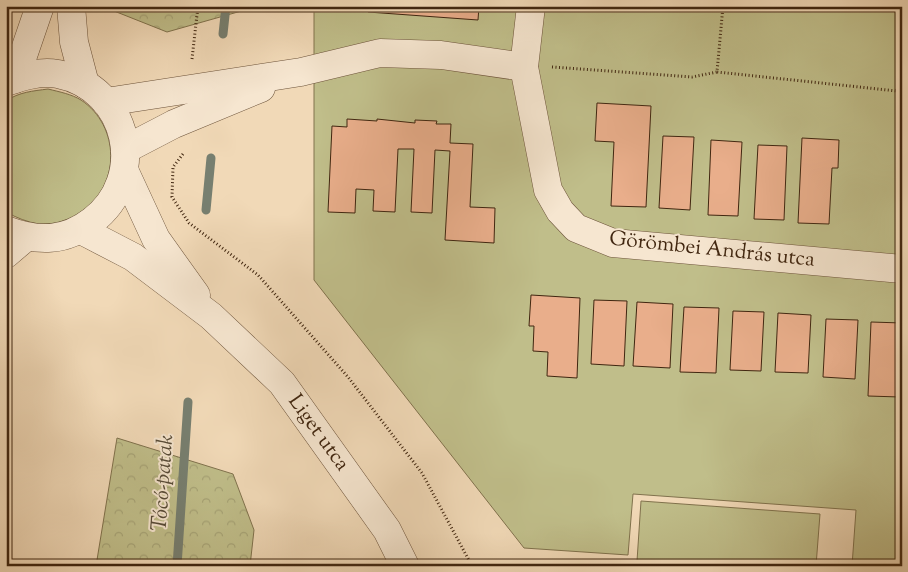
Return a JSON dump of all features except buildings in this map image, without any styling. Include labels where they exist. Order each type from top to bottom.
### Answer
[{"type":"street","points":[[10,80],[40,6]]},
{"type":"street","points":[[71,6],[74,42],[85,84]]},
{"type":"street","name":"Görömbei András utca","points":[[531,6],[524,67],[548,190],[560,211],[576,228],[613,243],[902,269]]},
{"type":"street","points":[[106,102],[301,72],[380,53],[442,55],[524,67]]},
{"type":"street","points":[[13,240],[54,238],[81,230],[103,213],[117,194],[125,160],[174,124],[301,72]]},
{"type":"street","points":[[10,80],[30,74],[58,74],[85,84]]},
{"type":"street","name":"Liget utca","points":[[85,84],[106,102],[120,126],[125,160],[156,239],[211,316]]},
{"type":"street","name":"Liget utca","points":[[81,230],[133,257],[211,316],[282,383],[388,530],[405,566]]},
{"type":"path","points":[[192,61],[198,6]]},
{"type":"path","points":[[716,72],[724,6]]},
{"type":"path","points":[[524,67],[542,66],[692,77],[716,72],[897,91],[902,43]]},
{"type":"path","points":[[185,151],[174,166],[172,197],[189,223],[258,275],[348,377],[422,473],[472,566]]},
{"type":"green space","points":[[109,6],[259,6],[167,32],[109,9]]},
{"type":"green space","points":[[314,6],[902,6],[902,566],[852,566],[856,510],[633,494],[628,555],[524,548],[314,280]]},
{"type":"green space","points":[[48,89],[77,98],[94,111],[103,125],[109,140],[111,156],[104,186],[95,200],[82,211],[67,219],[56,223],[39,224],[22,220],[6,212],[6,101],[21,94]]},
{"type":"green space","points":[[117,438],[233,474],[254,530],[250,566],[96,566]]},
{"type":"green space","points":[[641,501],[820,514],[816,566],[696,566],[637,561]]},
{"type":"waterway","name":"Tócó-patak","points":[[223,34],[226,6]]},
{"type":"waterway","name":"Tócó-patak","points":[[206,210],[211,158]]},
{"type":"waterway","name":"Tócó-patak","points":[[177,566],[188,402]]}]
